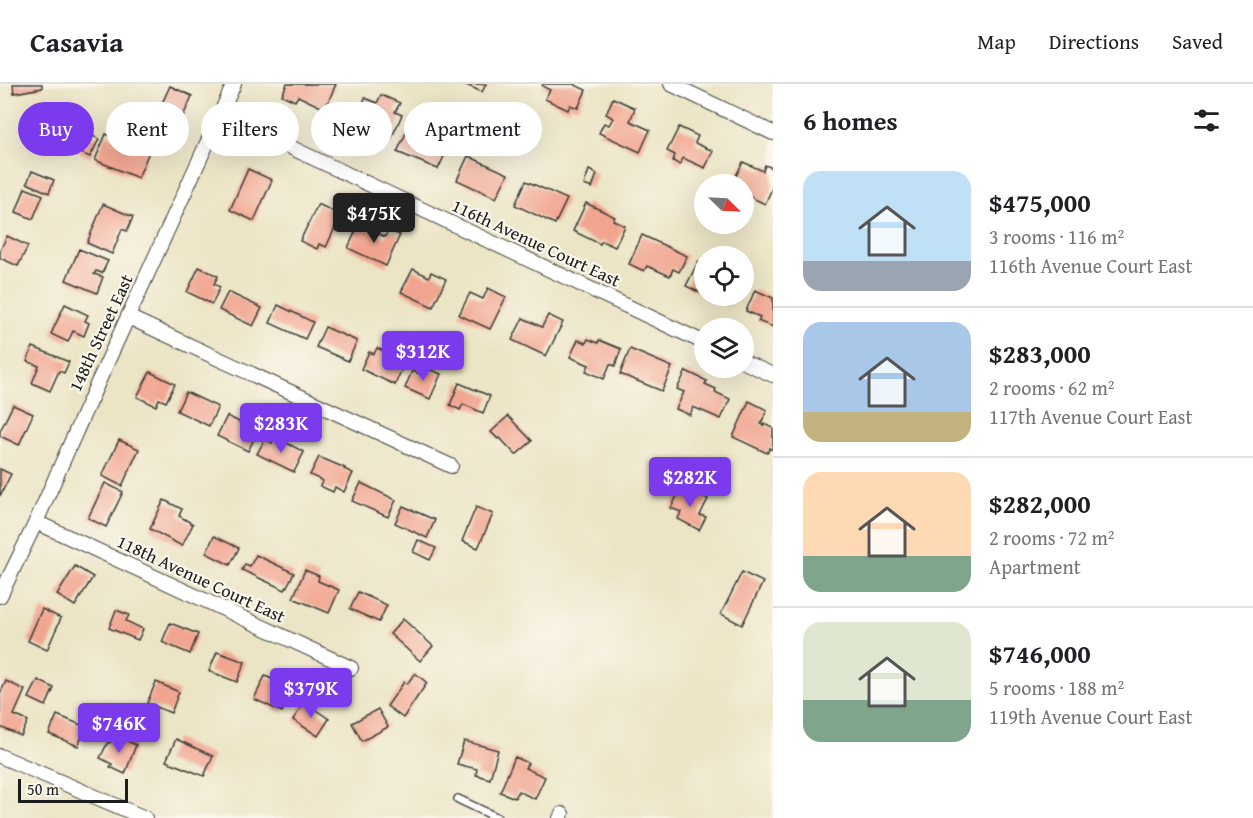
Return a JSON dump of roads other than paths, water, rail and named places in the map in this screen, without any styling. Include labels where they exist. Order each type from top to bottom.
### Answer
[{"type":"street","name":"148th Street East","points":[[226,102],[234,84]]},
{"type":"street","points":[[671,84],[773,133]]},
{"type":"street","name":"116th Avenue Court East","points":[[299,151],[694,338]]},
{"type":"street","name":"148th Street East","points":[[0,596],[36,522],[201,156]]},
{"type":"street","points":[[128,317],[451,466]]},
{"type":"street","points":[[754,366],[773,375]]},
{"type":"street","name":"118th Avenue Court East","points":[[36,522],[351,668]]},
{"type":"street","points":[[0,756],[146,818]]},
{"type":"lane","points":[[458,799],[498,818]]}]
